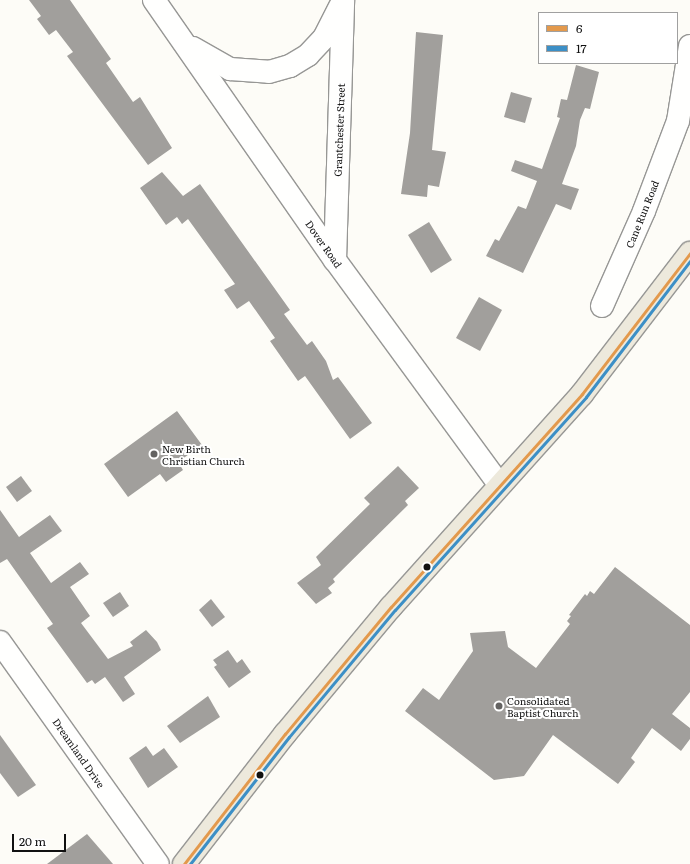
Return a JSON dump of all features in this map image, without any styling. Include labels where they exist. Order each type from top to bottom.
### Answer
[{"type":"main road","points":[[184,864],[320,691],[499,484],[582,394],[690,253]]},
{"type":"street","name":"Dover Road","points":[[154,0],[335,260],[499,484]]},
{"type":"street","name":"Grantchester Street","points":[[181,39],[206,58],[230,69],[269,72],[290,66],[308,55],[324,38],[343,0]]},
{"type":"street","name":"Grantchester Street","points":[[335,260],[343,0]]},
{"type":"street","name":"Cane Run Road","points":[[602,306],[684,124],[690,46]]},
{"type":"street","name":"Dreamland Drive","points":[[0,642],[158,864]]},
{"type":"building","points":[[29,0],[70,0],[111,59],[106,63],[133,102],[140,97],[172,148],[148,165],[67,56],[73,52],[56,30],[49,35],[37,19],[41,16]]},
{"type":"building","points":[[416,32],[443,35],[432,150],[446,152],[439,187],[428,185],[427,197],[401,194],[410,133]]},
{"type":"building","points":[[576,65],[599,72],[590,109],[585,108],[580,120],[576,146],[562,184],[579,189],[571,210],[556,204],[523,273],[486,256],[495,239],[499,241],[518,206],[526,209],[537,181],[511,171],[515,160],[542,169],[560,118],[557,117],[561,99],[567,100]]},
{"type":"building","points":[[511,92],[532,98],[525,123],[504,117]]},
{"type":"building","points":[[162,172],[183,196],[200,184],[290,310],[284,314],[307,345],[312,341],[326,361],[333,380],[338,377],[372,423],[350,439],[305,376],[298,381],[270,341],[275,338],[249,301],[237,309],[224,290],[235,284],[188,219],[182,224],[177,217],[166,225],[140,188]]},
{"type":"building","points":[[429,222],[452,260],[431,273],[408,235]]},
{"type":"building","points":[[479,297],[502,310],[480,351],[456,338]]},
{"type":"building","name":"New Birth Christian Church","points":[[177,411],[202,445],[178,462],[183,470],[166,482],[160,474],[128,497],[104,464]]},
{"type":"building","points":[[398,466],[419,488],[405,501],[408,505],[333,579],[335,582],[328,588],[332,593],[316,604],[297,583],[321,565],[316,557],[370,504],[364,498]]},
{"type":"building","points":[[21,476],[32,491],[17,502],[6,487]]},
{"type":"building","points":[[0,510],[19,537],[50,515],[62,531],[30,553],[51,583],[80,562],[89,574],[70,587],[90,616],[81,623],[108,659],[133,646],[130,642],[146,630],[157,642],[161,650],[124,677],[135,694],[123,702],[105,677],[95,684],[92,680],[87,683],[47,628],[53,624],[7,559],[0,563]]},
{"type":"building","points":[[615,567],[690,625],[690,692],[672,714],[690,728],[690,739],[681,751],[652,728],[631,758],[635,762],[618,784],[553,735],[524,776],[494,780],[405,711],[423,688],[439,700],[473,651],[470,633],[505,631],[508,647],[536,668],[570,624],[567,621],[571,616],[569,615],[585,594],[587,596],[590,591],[594,594]]},
{"type":"building","points":[[120,592],[129,606],[113,617],[103,603]]},
{"type":"building","points":[[211,599],[225,617],[212,627],[199,610]]},
{"type":"building","points":[[228,650],[237,663],[242,659],[251,672],[229,688],[214,667],[217,665],[213,660]]},
{"type":"building","points":[[208,696],[220,717],[180,743],[167,726]]},
{"type":"building","points":[[0,735],[36,785],[18,797],[0,773]]},
{"type":"building","points":[[146,746],[153,756],[164,748],[178,767],[148,788],[129,758]]},
{"type":"building","points":[[87,834],[113,864],[47,864]]},
{"type":"transit line","name":"6","points":[[184,864],[285,734],[391,607],[582,394],[690,253]]},
{"type":"transit line","name":"17","points":[[190,864],[289,737],[395,610],[586,397],[690,261]]},
{"type":"place","name":"New Birth Christian Church","points":[[154,454]]},
{"type":"place","name":"Consolidated Baptist Church","points":[[499,706]]}]
